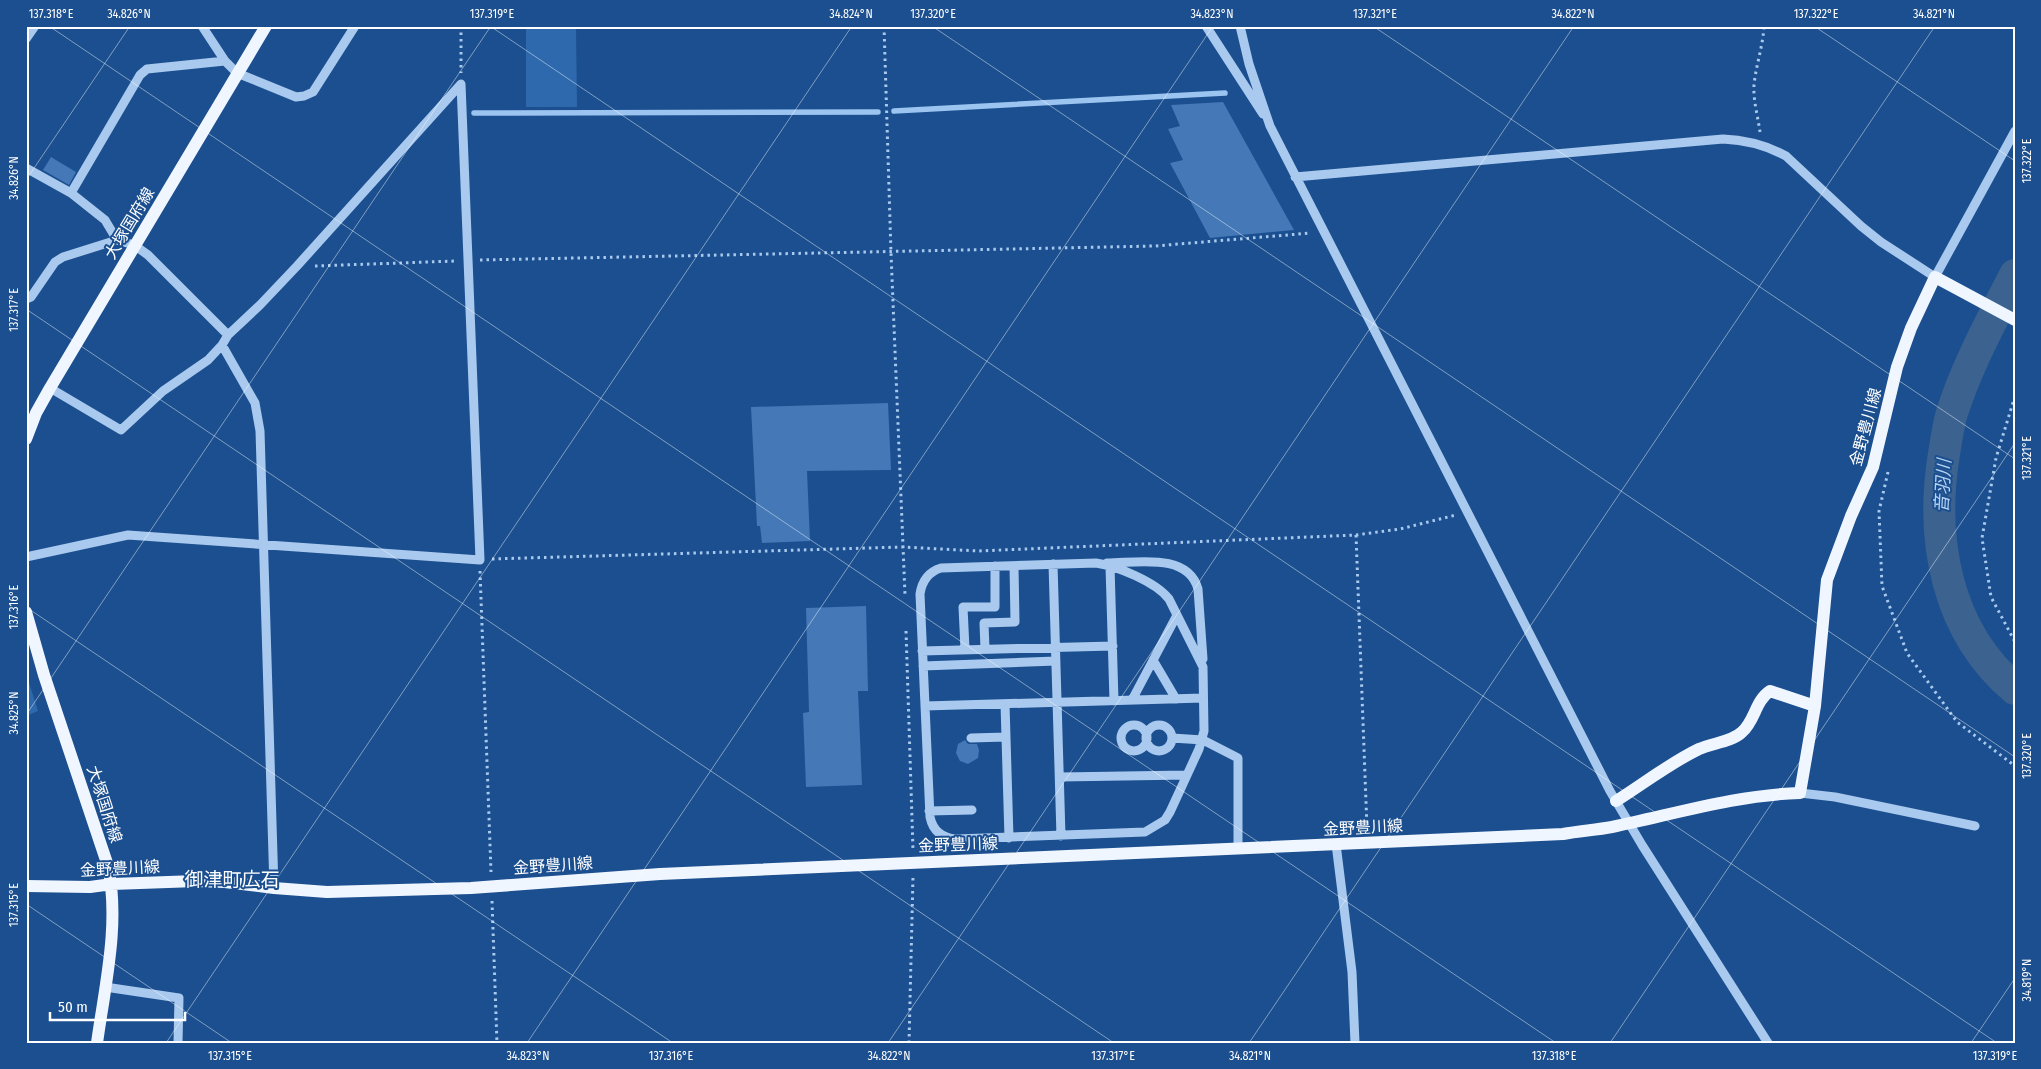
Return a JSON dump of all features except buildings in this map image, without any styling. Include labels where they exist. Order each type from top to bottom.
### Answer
[{"type":"main road","name":"大塚国府線","points":[[26,439],[36,413],[50,388],[236,73],[266,26]]},
{"type":"main road","points":[[1940,280],[2015,320]]},
{"type":"main road","name":"金野豊川線","points":[[26,886],[90,887],[112,884],[196,881],[327,892],[491,886],[660,874],[913,862],[1562,834],[1611,827],[1738,799],[1770,794],[1800,793],[1815,706],[1827,580],[1851,516],[1873,467],[1897,367],[1911,328],[1940,280]]},
{"type":"main road","name":"大塚国府線","points":[[26,612],[44,675],[108,866],[112,884],[114,903],[97,1043]]},
{"type":"main road","points":[[1616,801],[1696,751],[1743,732],[1763,695],[1770,691],[1815,706]]},
{"type":"street","points":[[26,39],[36,26]]},
{"type":"street","points":[[202,26],[225,61],[236,73],[296,97],[313,92],[355,26]]},
{"type":"street","points":[[1206,26],[1270,126],[1466,512],[1616,801],[1768,1043]]},
{"type":"street","points":[[1240,26],[1249,64],[1270,126]]},
{"type":"street","points":[[71,193],[140,75],[147,69],[225,61]]},
{"type":"street","points":[[26,557],[128,535],[480,560],[461,84]]},
{"type":"street","points":[[50,388],[121,430],[163,391],[208,360],[222,346],[228,335],[260,306],[461,84]]},
{"type":"street","points":[[1295,177],[1738,139],[1772,148],[1786,156],[1861,226],[1881,242],[1940,280],[2015,131]]},
{"type":"street","points":[[26,168],[71,193],[105,220],[117,240]]},
{"type":"street","points":[[26,299],[31,297],[55,262],[63,257],[117,240],[134,246],[148,255],[228,335]]},
{"type":"street","points":[[222,346],[255,403],[260,431],[274,888]]},
{"type":"street","points":[[1096,563],[1110,566],[1163,591],[1178,615],[1203,667]]},
{"type":"street","points":[[1169,563],[1187,570],[1194,579],[1198,589],[1203,667],[1203,740],[1165,820],[1152,830],[1145,832],[1062,836],[946,838],[932,826],[929,811],[921,586],[926,577],[933,571],[941,568],[1053,564],[1169,563]]},
{"type":"street","points":[[1053,564],[1062,836]]},
{"type":"street","points":[[965,649],[963,607],[995,607],[996,566]]},
{"type":"street","points":[[984,649],[984,623],[1016,622],[1014,566]]},
{"type":"street","points":[[1110,566],[1114,701]]},
{"type":"street","points":[[1132,700],[1178,615]]},
{"type":"street","points":[[922,651],[1113,646]]},
{"type":"street","points":[[1153,660],[1176,699]]},
{"type":"street","points":[[923,666],[1056,661]]},
{"type":"street","points":[[925,706],[1203,698]]},
{"type":"street","points":[[1005,704],[1009,838]]},
{"type":"street","points":[[1158,725],[1169,730],[1172,738],[1167,748],[1160,751],[1151,748],[1147,738],[1151,728],[1158,725]]},
{"type":"street","points":[[971,738],[1006,738]]},
{"type":"street","points":[[1172,738],[1203,740],[1238,758],[1238,848]]},
{"type":"street","points":[[1060,777],[1187,776]]},
{"type":"street","points":[[1800,793],[1835,797],[1975,826]]},
{"type":"street","points":[[929,811],[972,810]]},
{"type":"street","points":[[1336,844],[1352,972],[1355,1043]]},
{"type":"street","points":[[105,987],[179,998],[178,1043]]},
{"type":"path","points":[[460,26],[461,84]]},
{"type":"path","points":[[884,26],[905,596]]},
{"type":"path","points":[[1761,145],[1754,86],[1759,52],[1764,38],[1764,26]]},
{"type":"path","points":[[297,266],[469,260],[891,253],[1155,246],[1324,232]]},
{"type":"path","points":[[2015,396],[1996,458],[1982,538],[1991,598],[2015,642]]},
{"type":"path","points":[[1890,465],[1879,511],[1882,586],[1907,653],[1957,722],[2015,766]]},
{"type":"path","points":[[497,1043],[480,560],[903,547],[978,551],[1356,535],[1400,528],[1466,512]]},
{"type":"path","points":[[1356,535],[1367,843]]},
{"type":"path","points":[[906,626],[913,862],[909,1043]]},
{"type":"shaded area","points":[[526,26],[576,26],[577,107],[526,107]]},
{"type":"shaded area","points":[[26,673],[38,711],[26,716]]},
{"type":"waterway","points":[[894,111],[1225,93]]},
{"type":"waterway","points":[[474,113],[878,112]]},
{"type":"waterway","name":"音羽川","points":[[2015,275],[1972,362],[1951,416],[1940,486],[1939,518],[1948,582],[1959,612],[1973,640],[1992,666],[2015,689]]},
{"type":"district","name":"御津町広石","points":[[232,879]]}]
